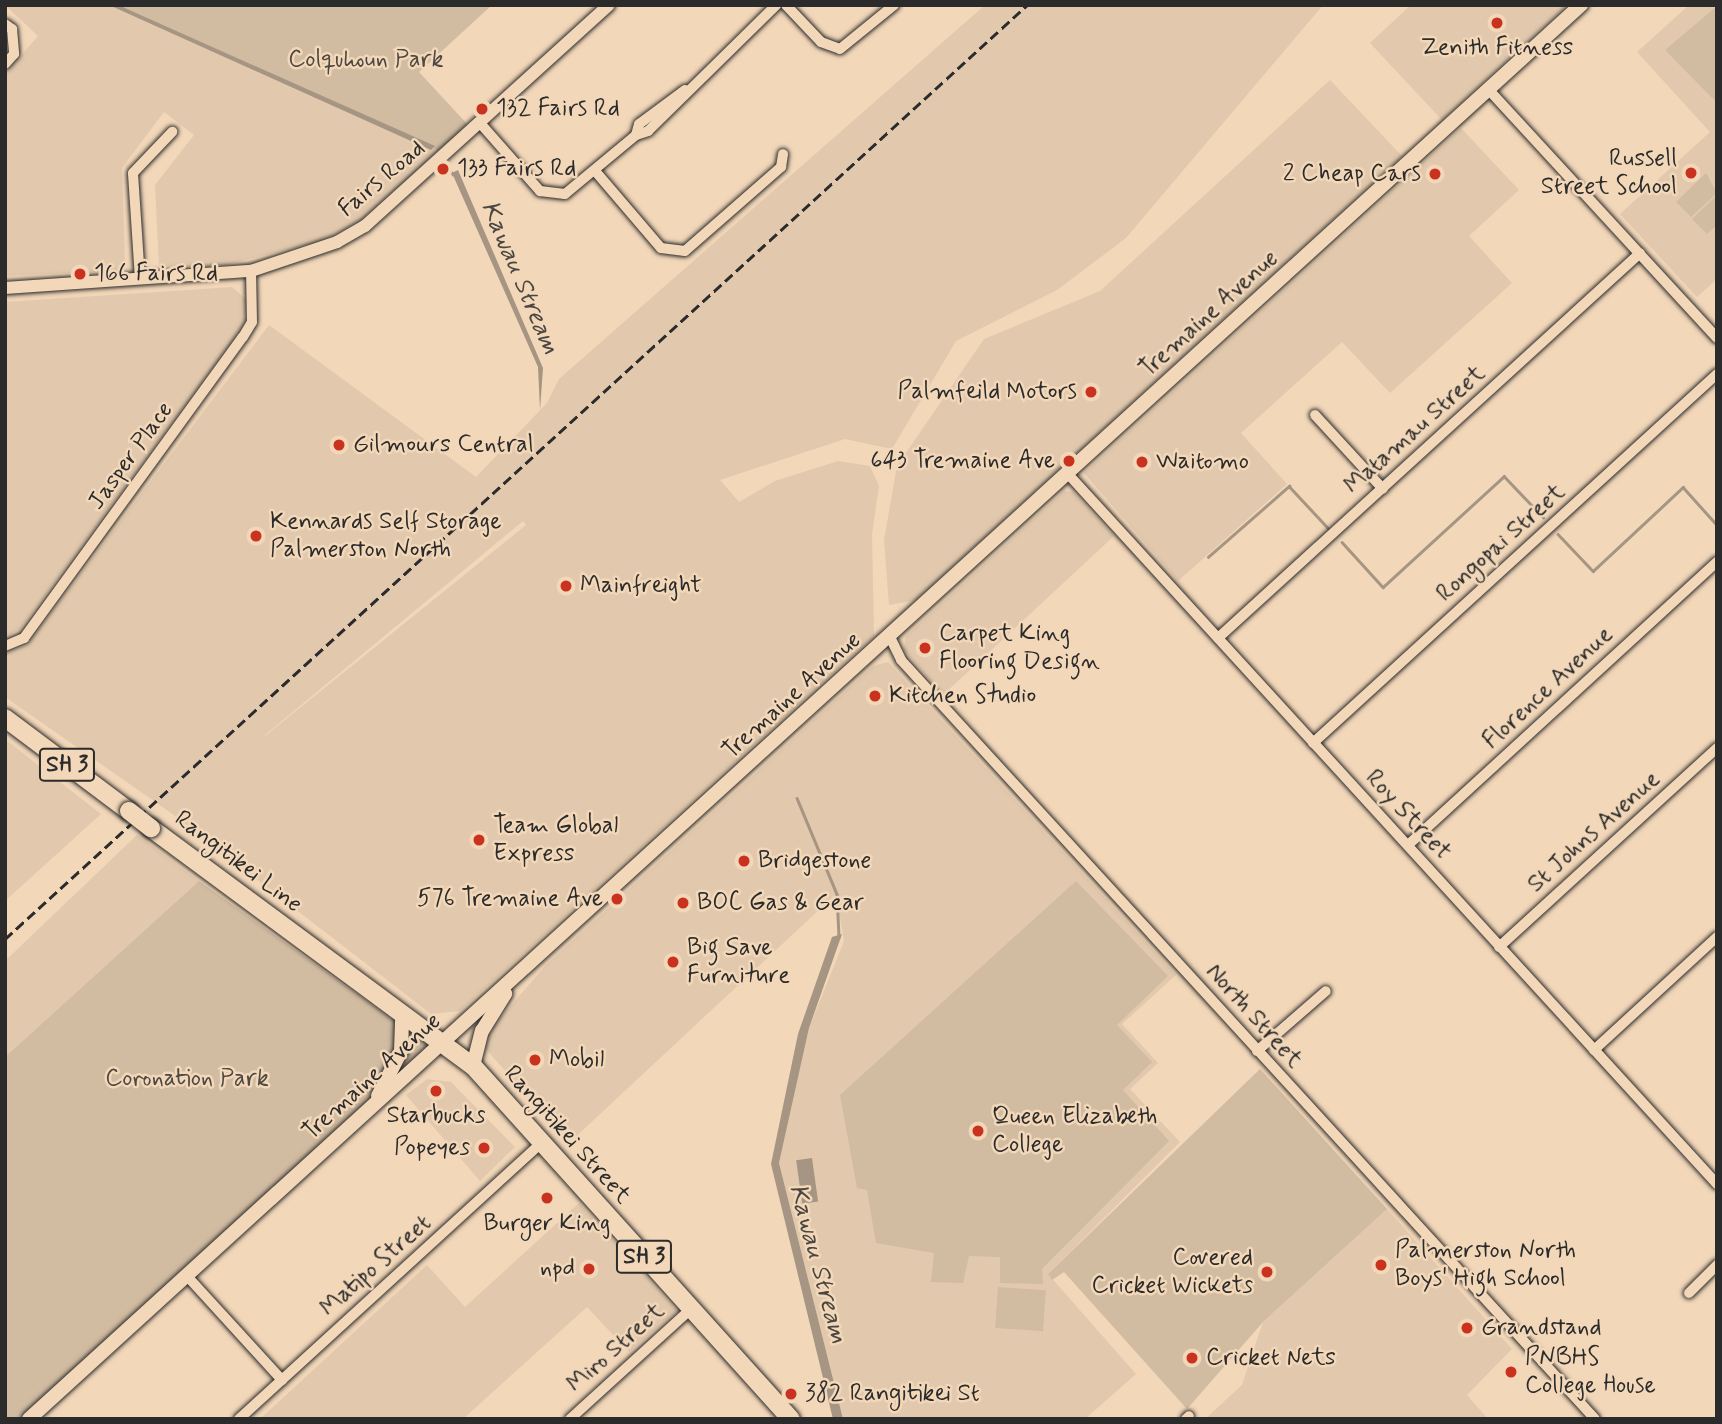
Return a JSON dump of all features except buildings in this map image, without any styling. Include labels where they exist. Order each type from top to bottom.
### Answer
[{"type":"highway","name":"Rangitikei Line","points":[[5,718],[444,1044]]},
{"type":"highway","name":"Rangitikei Street","points":[[444,1044],[473,1066],[784,1416]]},
{"type":"main road","name":"Tremaine Avenue","points":[[29,1419],[372,1106],[444,1044],[1581,5]]},
{"type":"main road","points":[[473,1066],[482,1031],[515,978]]},
{"type":"main road","points":[[372,1106],[401,1051],[402,1013]]},
{"type":"street","name":"Fairs Road","points":[[5,288],[251,271],[312,253],[365,226],[609,5]]},
{"type":"street","points":[[480,123],[541,191],[565,194],[596,172],[636,135],[648,131],[685,89],[776,5]]},
{"type":"street","points":[[786,5],[821,42],[840,49],[894,5]]},
{"type":"street","points":[[5,24],[12,29],[14,54],[5,64]]},
{"type":"street","points":[[1489,90],[1717,338]]},
{"type":"street","points":[[140,279],[133,173],[172,131]]},
{"type":"street","points":[[596,172],[661,248],[685,251],[781,167],[783,154]]},
{"type":"street","name":"Matamau Street","points":[[1219,638],[1640,253]]},
{"type":"street","name":"Jasper Place","points":[[5,646],[24,638],[243,337],[252,322],[251,271]]},
{"type":"street","name":"Rongopai Street","points":[[1313,743],[1717,373]]},
{"type":"street","points":[[1315,415],[1382,489]]},
{"type":"street","name":"Roy Street","points":[[1068,474],[1717,1184]]},
{"type":"street","name":"Florence Avenue","points":[[1408,845],[1717,562]]},
{"type":"street","name":"North Street","points":[[890,637],[901,660],[1595,1419]]},
{"type":"street","name":"St Johns Avenue","points":[[1499,947],[1717,748]]},
{"type":"street","points":[[1594,1050],[1717,937]]},
{"type":"street","points":[[1257,1051],[1326,991]]},
{"type":"street","name":"Matipo Street","points":[[239,1419],[540,1144]]},
{"type":"street","points":[[1689,1293],[1717,1265]]},
{"type":"street","points":[[187,1276],[282,1380]]},
{"type":"street","name":"Miro Street","points":[[570,1419],[691,1309]]},
{"type":"shaded area","points":[[5,5],[114,5],[440,151],[360,221],[321,241],[225,265],[159,266],[155,185],[194,135],[164,112],[122,168],[125,263],[115,271],[5,276],[5,74],[38,36]]},
{"type":"shaded area","points":[[109,5],[118,5],[435,146],[431,150]]},
{"type":"shaded area","points":[[985,5],[1323,5],[1126,238],[1057,290],[956,341],[892,449],[845,439],[720,480],[739,502],[775,481],[838,461],[870,466],[879,486],[872,534],[874,636],[460,1011],[431,1014],[171,813],[5,697],[5,654],[27,645],[269,325],[476,477],[547,403],[559,379]],"holes":[[[523,521],[526,525],[265,736]]]},
{"type":"shaded area","points":[[1411,5],[1567,5],[1442,120],[1370,43]]},
{"type":"shaded area","name":"Russell Street School","points":[[1689,5],[1717,5],[1717,279],[1697,297],[1620,214],[1710,132],[1637,52]]},
{"type":"shaded area","points":[[1330,80],[1402,156],[916,600],[889,605],[884,540],[897,466],[984,339],[1100,291]]},
{"type":"shaded area","points":[[1461,128],[1519,190],[1469,236],[1512,283],[1390,393],[1342,342],[1241,433],[1287,484],[1178,581],[1084,473]]},
{"type":"shaded area","points":[[458,170],[543,368],[540,410],[538,367],[452,173]]},
{"type":"shaded area","points":[[232,287],[247,300],[244,325],[20,629],[5,637],[5,302]]},
{"type":"shaded area","points":[[1064,491],[1073,492],[1114,536],[943,695],[904,650],[906,636]]},
{"type":"shaded area","points":[[888,662],[1176,975],[1122,1024],[1158,1063],[1130,1089],[1180,1142],[1048,1274],[1136,1374],[1085,1419],[843,1419],[779,1163],[809,1028],[844,941],[836,894],[569,1143],[484,1047],[490,1030],[546,965],[873,666]]},
{"type":"shaded area","points":[[5,739],[101,814],[5,901]]},
{"type":"shaded area","points":[[137,835],[199,881],[5,1057],[5,961]]},
{"type":"shaded area","points":[[842,934],[809,1028],[779,1163],[843,1419],[833,1419],[771,1164],[798,1034],[832,937]]},
{"type":"shaded area","points":[[427,1079],[451,1082],[515,1147],[480,1181],[406,1095]]},
{"type":"shaded area","points":[[812,1158],[818,1202],[802,1204],[796,1160]]},
{"type":"shaded area","points":[[579,1203],[677,1311],[629,1352],[587,1307],[463,1419],[260,1419],[427,1265],[465,1307]]},
{"type":"shaded area","name":"Palmerston North Boys' High School","points":[[1387,1209],[1512,1349],[1467,1395],[1488,1419],[1205,1419],[1242,1385],[1263,1322]]},
{"type":"green space","name":"Colquhoun Park","points":[[114,5],[492,5],[419,72],[468,125],[440,151]]},
{"type":"green space","points":[[1717,6],[1717,103],[1665,50]]},
{"type":"green space","points":[[1706,173],[1717,193],[1691,217],[1676,202]]},
{"type":"green space","points":[[1717,195],[1717,225],[1707,234],[1692,219]]},
{"type":"green space","name":"Coronation Park","points":[[199,881],[428,1045],[20,1419],[5,1419],[5,1057]]},
{"type":"green space","points":[[1076,881],[1168,976],[1117,1025],[1152,1062],[1123,1090],[1169,1141],[1042,1269],[1043,1284],[1000,1283],[1000,1257],[969,1256],[963,1283],[931,1282],[934,1253],[876,1243],[867,1190],[857,1188],[840,1095]]},
{"type":"green space","points":[[1260,1069],[1387,1209],[1263,1322],[1187,1409],[1064,1272],[1052,1280],[1048,1274]]},
{"type":"green space","points":[[998,1287],[1046,1290],[1043,1331],[995,1328]]},
{"type":"waterway","name":"Kawau Stream","points":[[448,168],[453,174]]},
{"type":"waterway","points":[[1342,542],[1383,587],[1504,476],[1543,517]]},
{"type":"waterway","points":[[1208,557],[1289,486],[1328,528]]},
{"type":"waterway","points":[[1558,534],[1593,571],[1683,487],[1717,525]]},
{"type":"waterway","name":"Kawau Stream","points":[[797,798],[837,894],[839,937]]},
{"type":"railway","points":[[5,939],[1027,5]]},
{"type":"place","name":"Zenith Fitness","points":[[1497,23]]},
{"type":"place","name":"132 Fairs Rd","points":[[482,109]]},
{"type":"place","name":"133 Fairs Rd","points":[[443,169]]},
{"type":"place","name":"Russell Street School","points":[[1691,173]]},
{"type":"place","name":"2 Cheap Cars","points":[[1435,174]]},
{"type":"place","name":"166 Fairs Rd","points":[[80,274]]},
{"type":"place","name":"Palmfeild Motors","points":[[1091,392]]},
{"type":"place","name":"Gilmours Central","points":[[339,445]]},
{"type":"place","name":"643 Tremaine Ave","points":[[1069,461]]},
{"type":"place","name":"Waitomo","points":[[1142,462]]},
{"type":"place","name":"Kennards Self Storage Palmerston North","points":[[256,536]]},
{"type":"place","name":"Mainfreight","points":[[566,586]]},
{"type":"place","name":"Carpet King Flooring Design","points":[[925,648]]},
{"type":"place","name":"Kitchen Studio","points":[[875,696]]},
{"type":"place","name":"Team Global Express","points":[[479,840]]},
{"type":"place","name":"Bridgestone","points":[[744,861]]},
{"type":"place","name":"576 Tremaine Ave","points":[[617,899]]},
{"type":"place","name":"BOC Gas & Gear","points":[[683,903]]},
{"type":"place","name":"Big Save Furniture","points":[[673,962]]},
{"type":"place","name":"Mobil","points":[[535,1060]]},
{"type":"place","name":"Starbucks","points":[[436,1091]]},
{"type":"place","name":"Queen Elizabeth College","points":[[978,1131]]},
{"type":"place","name":"Popeyes","points":[[484,1148]]},
{"type":"place","name":"Burger King","points":[[547,1198]]},
{"type":"place","name":"Palmerston North Boys' High School","points":[[1381,1265]]},
{"type":"place","name":"npd","points":[[589,1269]]},
{"type":"place","name":"Covered Cricket Wickets","points":[[1267,1272]]},
{"type":"place","name":"Grandstand","points":[[1467,1328]]},
{"type":"place","name":"Cricket Nets","points":[[1192,1358]]},
{"type":"place","name":"PNBHS College House","points":[[1511,1372]]},
{"type":"place","name":"382 Rangitikei St","points":[[791,1394]]}]
